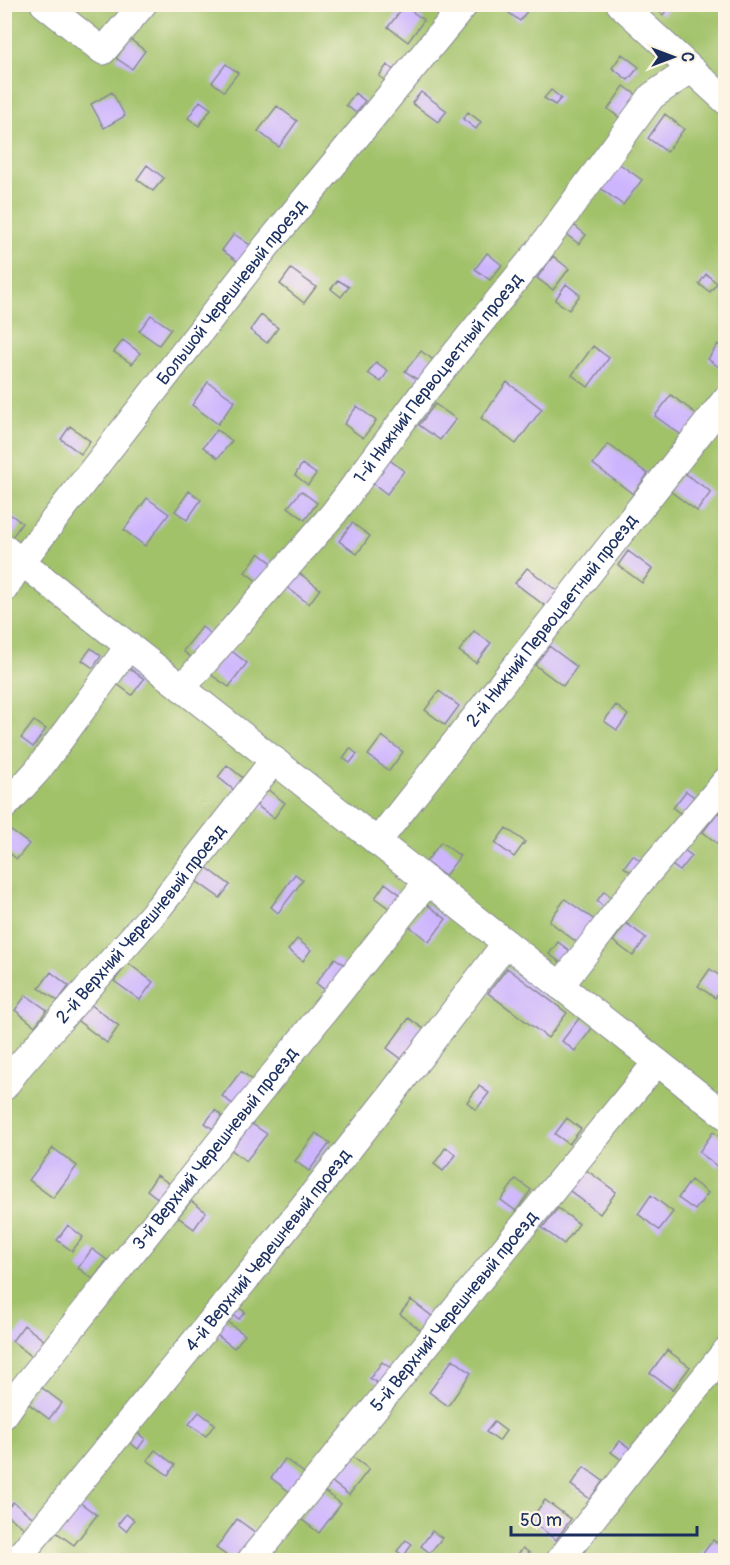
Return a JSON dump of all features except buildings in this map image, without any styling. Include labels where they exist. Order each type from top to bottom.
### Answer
[{"type":"lane","points":[[44,4],[103,51],[143,4]]},
{"type":"lane","name":"Большой Черешневый проезд","points":[[4,588],[13,555],[465,4]]},
{"type":"lane","points":[[620,4],[726,101]]},
{"type":"lane","name":"1-й Нижний Первоцветный проезд","points":[[182,688],[334,513],[421,396],[537,253],[652,96],[690,70]]},
{"type":"lane","name":"2-й Нижний Первоцветный проезд","points":[[377,842],[726,399]]},
{"type":"lane","points":[[13,555],[726,1116]]},
{"type":"lane","points":[[4,807],[37,771],[129,646]]},
{"type":"lane","name":"2-й Верхний Черешневый проезд","points":[[4,1087],[21,1064],[159,907],[274,760]]},
{"type":"lane","points":[[560,986],[639,883],[726,781]]},
{"type":"lane","name":"3-й Верхний Черешневый проезд","points":[[4,1415],[428,881]]},
{"type":"lane","name":"4-й Верхний Черешневый проезд","points":[[19,1551],[265,1255],[388,1100],[506,943]]},
{"type":"lane","name":"5-й Верхний Черешневый проезд","points":[[251,1560],[657,1062]]},
{"type":"lane","points":[[560,1560],[726,1351]]},
{"type":"green space","points":[[5,5],[725,5],[725,1560],[5,1560]]}]
